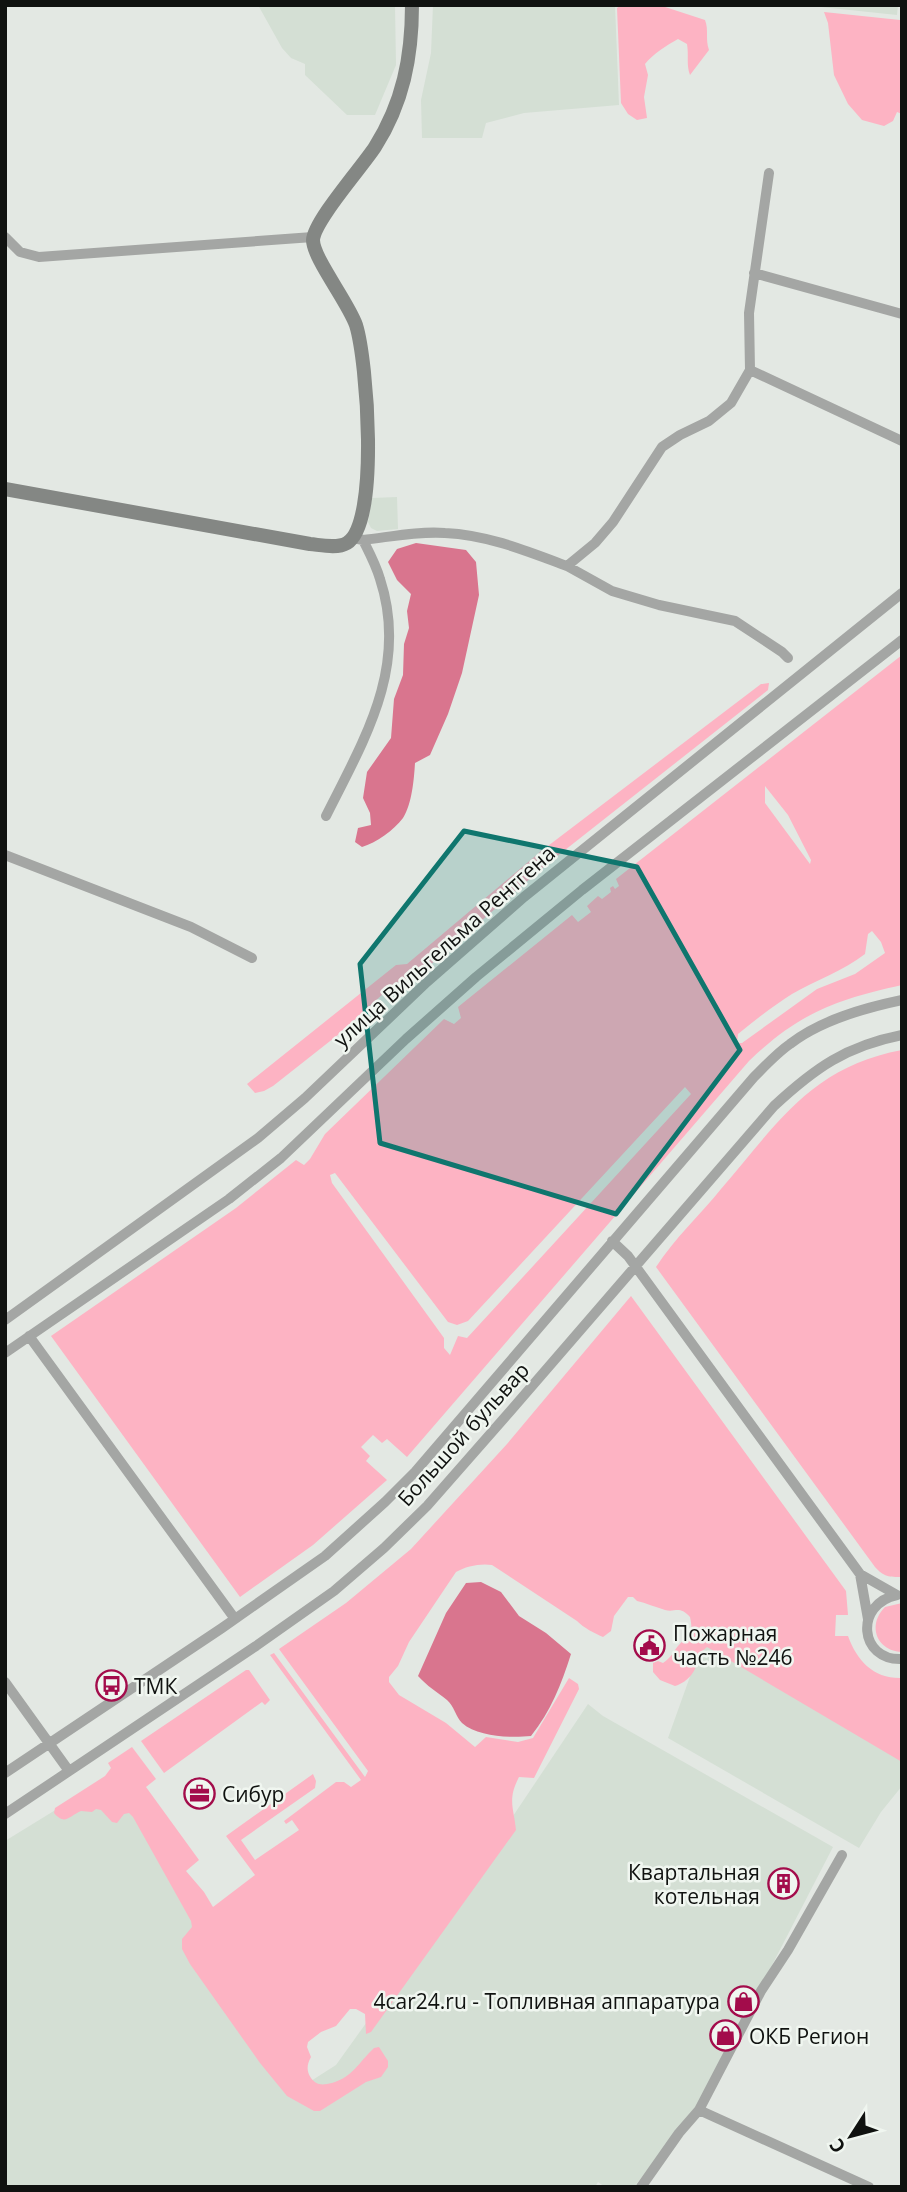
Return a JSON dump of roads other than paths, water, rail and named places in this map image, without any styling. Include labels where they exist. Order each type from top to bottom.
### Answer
[{"type":"street","points":[[326,816],[381,699],[390,656],[388,616],[380,579],[358,539],[363,515],[368,452],[368,419],[360,343],[349,308],[316,250],[313,237],[321,220],[375,147],[396,110],[410,60],[412,5]]},
{"type":"street","points":[[566,566],[595,543],[614,522],[662,447],[709,421],[731,403],[750,370],[748,313],[769,173]]},
{"type":"street","points":[[5,237],[20,252],[39,257],[313,237]]},
{"type":"street","points":[[754,273],[902,314]]},
{"type":"street","points":[[750,370],[902,441]]},
{"type":"street","points":[[5,489],[320,545],[341,546],[358,539],[442,533],[475,536],[518,547],[566,566],[612,591],[735,621],[788,658]]},
{"type":"street","name":"улица Вильгельма Рентгена","points":[[5,1320],[258,1138],[305,1098],[427,982],[524,897],[902,593]]},
{"type":"street","name":"улица Вильгельма Рентгена","points":[[5,1353],[229,1199],[281,1158],[476,977],[582,890],[902,640]]},
{"type":"street","points":[[5,855],[191,927],[252,958]]},
{"type":"street","name":"Большой бульвар","points":[[5,1773],[325,1556],[415,1472],[754,1077],[790,1043],[829,1022],[902,1000]]},
{"type":"street","name":"Большой бульвар","points":[[5,1814],[323,1599],[384,1548],[435,1496],[774,1106],[806,1076],[835,1057],[902,1035]]},
{"type":"street","points":[[612,1241],[636,1267],[860,1574],[868,1619],[868,1638],[873,1646],[888,1658],[902,1659]]},
{"type":"street","points":[[29,1336],[234,1619]]},
{"type":"street","points":[[860,1574],[900,1595]]},
{"type":"street","points":[[868,1619],[879,1602],[900,1595]]},
{"type":"street","points":[[5,1682],[69,1771]]},
{"type":"street","points":[[641,2187],[679,2133],[699,2110],[761,1991],[842,1856]]},
{"type":"street","points":[[699,2110],[869,2187]]},
{"type":"place","name":"Пожарная часть №246","points":[[650,1645]]},
{"type":"place","name":"ТМК","points":[[111,1686]]},
{"type":"place","name":"Сибур","points":[[199,1794]]},
{"type":"place","name":"Квартальная котельная","points":[[783,1884]]},
{"type":"place","name":"4car24.ru - Топливная аппаратура","points":[[743,2001]]},
{"type":"place","name":"ОКБ Регион","points":[[726,2036]]}]
